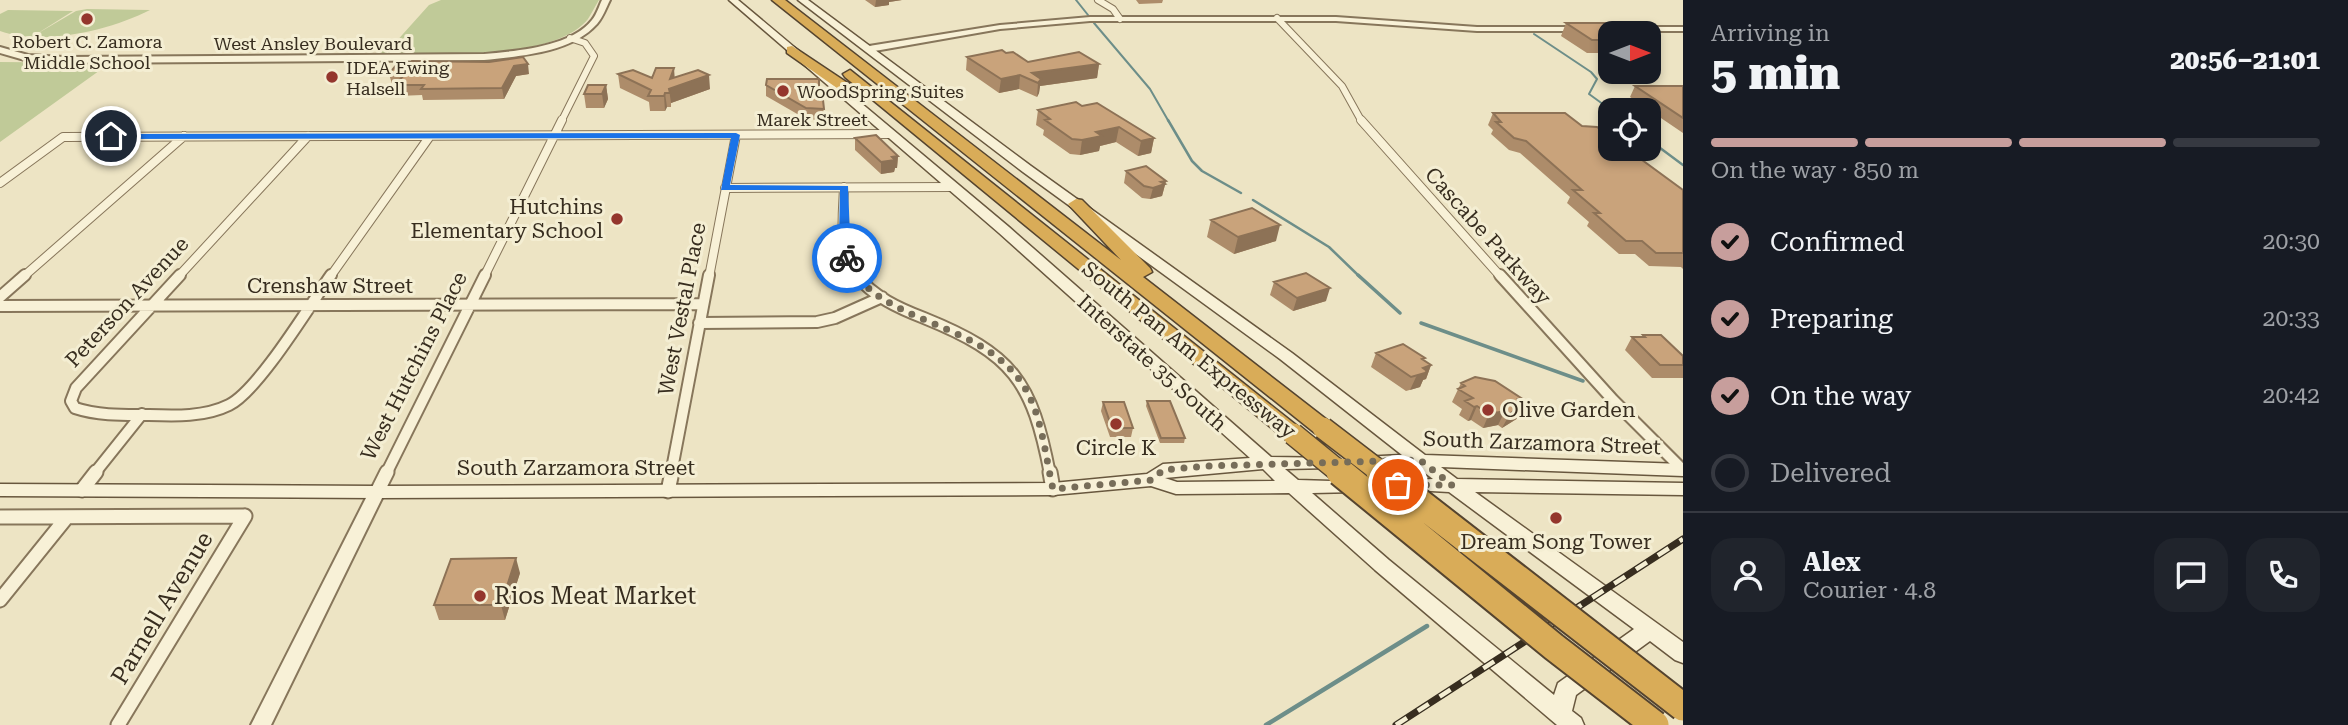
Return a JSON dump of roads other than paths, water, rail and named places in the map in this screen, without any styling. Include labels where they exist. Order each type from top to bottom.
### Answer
[{"type":"highway","name":"South Pan Am Expressway","points":[[759,0],[1554,647],[1655,725]]},
{"type":"highway","name":"South Pan Am Expressway","points":[[778,0],[1683,707]]},
{"type":"highway","points":[[792,50],[1016,210]]},
{"type":"highway","points":[[1076,204],[1200,331]]},
{"type":"main road","name":"Interstate 35 South","points":[[733,0],[953,187],[1234,436],[1484,652],[1567,719]]},
{"type":"main road","points":[[802,0],[1275,348],[1452,485],[1683,654]]},
{"type":"main road","points":[[1207,466],[1227,457],[1234,447],[1234,436]]},
{"type":"main road","name":"South Zarzamora Street","points":[[1152,480],[1163,470],[1207,466],[1420,460],[1683,470]]},
{"type":"main road","name":"South Zarzamora Street","points":[[0,490],[377,492],[1053,489],[1152,480],[1177,488],[1452,485],[1683,489]]},
{"type":"main road","points":[[1503,486],[1495,493],[1495,502],[1501,515],[1516,532]]},
{"type":"main road","points":[[1567,719],[1566,690],[1650,630]]},
{"type":"street","name":"West Ansley Boulevard","points":[[0,50],[28,58],[64,60],[466,58],[520,52],[570,38],[592,24],[606,0]]},
{"type":"street","points":[[1098,0],[1113,9],[1120,19]]},
{"type":"street","name":"Cascabe Parkway","points":[[1277,18],[1342,86],[1362,123],[1614,400],[1683,470]]},
{"type":"street","points":[[869,49],[1017,24],[1120,19],[1363,19],[1477,29],[1587,29]]},
{"type":"street","points":[[1661,29],[1683,29]]},
{"type":"street","name":"West Hutchins Place","points":[[261,725],[594,56],[590,47],[570,38]]},
{"type":"street","name":"Marek Street","points":[[0,183],[63,137],[890,134]]},
{"type":"street","name":"West Vestal Place","points":[[668,491],[736,135]]},
{"type":"street","points":[[0,297],[184,136]]},
{"type":"street","name":"Peterson Avenue","points":[[142,414],[83,413],[75,408],[71,401],[76,388],[308,136]]},
{"type":"street","points":[[82,490],[142,414],[206,412],[239,399],[260,376],[430,136]]},
{"type":"street","points":[[844,187],[845,252],[858,276],[882,297],[900,308],[967,337],[992,352],[1012,371],[1031,400],[1053,489]]},
{"type":"street","points":[[724,188],[953,187]]},
{"type":"street","points":[[699,323],[817,322],[835,318],[882,297]]},
{"type":"street","name":"Crenshaw Street","points":[[0,306],[703,304]]},
{"type":"street","name":"Parnell Avenue","points":[[68,517],[245,516],[118,725]]},
{"type":"street","points":[[0,517],[68,517]]},
{"type":"street","points":[[0,600],[68,517]]},
{"type":"waterway","points":[[1076,0],[1088,15]]},
{"type":"waterway","points":[[1094,23],[1150,89],[1169,122]]},
{"type":"waterway","points":[[1534,34],[1591,72],[1597,79],[1589,94],[1598,101]]},
{"type":"waterway","points":[[1168,120],[1192,161],[1202,171],[1241,193]]},
{"type":"waterway","points":[[1661,149],[1683,165]]},
{"type":"waterway","points":[[1253,200],[1329,247],[1360,277]]},
{"type":"waterway","points":[[1358,275],[1400,313]]},
{"type":"waterway","points":[[1421,323],[1583,381]]},
{"type":"waterway","points":[[1266,725],[1427,626]]},
{"type":"railway","points":[[1396,725],[1683,539]]},
{"type":"place","name":"Robert C. Zamora Middle School","points":[[87,19]]},
{"type":"place","name":"IDEA Ewing Halsell","points":[[332,77]]},
{"type":"place","name":"WoodSpring Suites","points":[[783,91]]},
{"type":"place","name":"Hutchins Elementary School","points":[[617,219]]},
{"type":"place","name":"Olive Garden","points":[[1488,410]]},
{"type":"place","name":"Circle K","points":[[1116,424]]},
{"type":"place","name":"Dream Song Tower","points":[[1556,518]]},
{"type":"place","name":"Rios Meat Market","points":[[480,596]]}]
